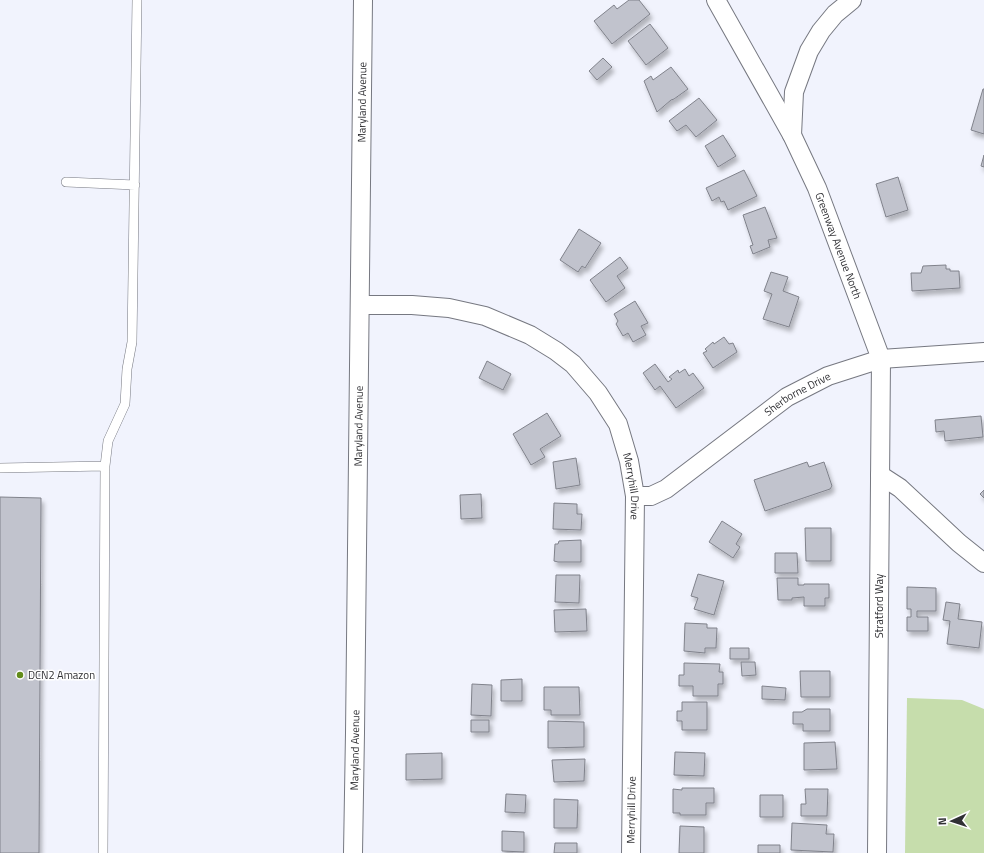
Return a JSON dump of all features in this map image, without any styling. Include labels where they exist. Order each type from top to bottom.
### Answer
[{"type":"street","name":"Maryland Avenue","points":[[352,853],[355,733],[363,0]]},
{"type":"street","name":"Greenway Avenue North","points":[[716,0],[792,135],[817,188],[880,359]]},
{"type":"street","name":"Greenway Avenue North","points":[[792,135],[794,92],[808,51],[821,31],[836,14],[852,0]]},
{"type":"street","name":"Merryhill Drive","points":[[360,305],[412,305],[449,308],[485,316],[530,335],[556,351],[573,364],[598,393],[618,424],[629,461],[635,496],[630,853]]},
{"type":"street","name":"Sherborne Drive","points":[[635,496],[651,496],[666,489],[787,397],[828,376],[880,359],[984,352]]},
{"type":"street","name":"Stratford Way","points":[[877,853],[880,359]]},
{"type":"street","points":[[880,475],[900,488],[959,543],[984,563]]},
{"type":"lane","points":[[103,853],[105,466],[108,441],[125,404],[127,369],[132,342],[138,0]]},
{"type":"lane","points":[[66,182],[134,185]]},
{"type":"lane","points":[[0,468],[105,466]]},
{"type":"green space","points":[[907,698],[962,700],[984,709],[984,853],[905,853]]},
{"type":"building","points":[[629,0],[639,0],[650,14],[612,44],[594,21],[614,5],[617,9]]},
{"type":"building","points":[[650,24],[668,48],[646,65],[628,41]]},
{"type":"building","points":[[603,58],[612,67],[597,80],[589,71]]},
{"type":"building","points":[[671,67],[688,89],[671,100],[657,112],[644,81],[651,76],[653,80]]},
{"type":"building","points":[[984,89],[984,134],[971,130]]},
{"type":"building","points":[[699,98],[717,120],[696,137],[686,125],[677,131],[669,121]]},
{"type":"building","points":[[723,135],[736,156],[718,167],[705,146]]},
{"type":"building","points":[[984,155],[984,167],[981,166]]},
{"type":"building","points":[[744,170],[757,196],[728,210],[724,201],[721,202],[719,197],[712,201],[706,188]]},
{"type":"building","points":[[898,177],[908,210],[886,217],[876,184]]},
{"type":"building","points":[[765,207],[777,238],[768,240],[770,247],[753,254],[750,246],[753,245],[743,215]]},
{"type":"building","points":[[579,229],[601,243],[585,268],[582,266],[578,272],[560,260]]},
{"type":"building","points":[[620,257],[628,268],[617,276],[625,288],[606,302],[590,280]]},
{"type":"building","points":[[946,265],[946,269],[950,269],[950,271],[959,271],[960,288],[912,291],[911,273],[921,273],[923,266]]},
{"type":"building","points":[[771,272],[788,277],[783,291],[799,297],[789,327],[763,319],[772,294],[764,291]]},
{"type":"building","points":[[635,301],[648,323],[641,326],[646,335],[633,342],[628,333],[623,336],[616,324],[618,321],[614,314]]},
{"type":"building","points":[[724,337],[729,344],[733,343],[737,352],[713,368],[703,353],[707,351],[705,349],[713,342],[714,344]]},
{"type":"building","points":[[487,361],[511,374],[503,390],[479,378]]},
{"type":"building","points":[[655,364],[668,382],[672,379],[669,377],[678,370],[679,373],[685,369],[689,376],[693,373],[704,388],[676,408],[660,386],[655,390],[643,373]]},
{"type":"building","points":[[547,413],[561,436],[540,449],[545,457],[531,465],[513,434]]},
{"type":"building","points":[[981,416],[983,437],[945,441],[944,431],[936,432],[935,420]]},
{"type":"building","points":[[576,458],[580,485],[556,489],[553,462]]},
{"type":"building","points":[[807,462],[809,467],[824,462],[832,486],[830,489],[765,511],[754,480]]},
{"type":"building","points":[[984,490],[984,498],[980,494]]},
{"type":"building","points":[[481,494],[482,518],[461,519],[460,495]]},
{"type":"building","name":"DCN2 Amazon","points":[[0,497],[41,498],[39,853],[0,853]]},
{"type":"building","points":[[554,503],[577,504],[577,514],[582,514],[581,530],[553,529]]},
{"type":"building","points":[[722,521],[742,534],[736,544],[740,547],[733,558],[709,542]]},
{"type":"building","points":[[805,528],[831,528],[831,561],[806,561]]},
{"type":"building","points":[[581,540],[581,562],[554,561],[555,544],[558,544],[559,541]]},
{"type":"building","points":[[775,553],[797,553],[798,573],[775,573]]},
{"type":"building","points":[[698,574],[724,581],[714,615],[694,609],[698,598],[691,596]]},
{"type":"building","points":[[556,575],[580,575],[579,603],[555,602]]},
{"type":"building","points":[[777,578],[798,578],[798,585],[829,584],[829,598],[825,598],[825,606],[804,606],[804,597],[792,598],[792,600],[778,600]]},
{"type":"building","points":[[907,587],[936,588],[936,611],[917,611],[917,617],[928,617],[928,631],[907,631],[907,617],[911,617],[911,609],[907,609]]},
{"type":"building","points":[[946,602],[960,604],[958,619],[982,622],[979,648],[947,644],[950,621],[943,620]]},
{"type":"building","points":[[586,609],[587,631],[555,632],[554,610]]},
{"type":"building","points":[[685,623],[707,624],[707,628],[717,628],[716,648],[705,648],[705,653],[684,651]]},
{"type":"building","points":[[730,648],[749,648],[749,659],[730,659]]},
{"type":"building","points":[[741,662],[755,662],[756,675],[742,676]]},
{"type":"building","points":[[684,663],[720,664],[719,672],[723,672],[723,684],[718,684],[718,696],[693,696],[693,686],[679,686],[679,675],[684,675]]},
{"type":"building","points":[[800,671],[830,671],[830,697],[801,697]]},
{"type":"building","points":[[522,679],[522,701],[501,701],[501,680]]},
{"type":"building","points":[[472,684],[492,685],[491,716],[471,715]]},
{"type":"building","points":[[762,686],[786,688],[785,700],[762,699]]},
{"type":"building","points":[[544,687],[579,687],[580,715],[551,715],[551,710],[544,710]]},
{"type":"building","points":[[682,702],[707,702],[707,730],[682,730],[682,721],[677,721],[677,711],[682,711]]},
{"type":"building","points":[[807,709],[830,709],[830,731],[803,731],[803,724],[793,724],[793,712],[802,712]]},
{"type":"building","points":[[471,720],[489,720],[489,732],[471,732]]},
{"type":"building","points":[[548,721],[584,722],[584,747],[548,748]]},
{"type":"building","points":[[835,742],[837,769],[804,770],[804,743]]},
{"type":"building","points":[[675,752],[705,753],[704,776],[674,775]]},
{"type":"building","points":[[442,753],[442,779],[406,780],[406,754]]},
{"type":"building","points":[[585,759],[584,781],[554,782],[552,760]]},
{"type":"building","points":[[682,788],[714,788],[714,803],[706,803],[706,815],[680,815],[680,813],[673,813],[673,789],[682,790]]},
{"type":"building","points":[[805,789],[828,789],[827,816],[801,816],[801,804],[806,804]]},
{"type":"building","points":[[506,794],[526,795],[525,813],[505,812]]},
{"type":"building","points":[[760,795],[783,795],[783,817],[760,817]]},
{"type":"building","points":[[554,799],[578,800],[577,828],[554,828]]},
{"type":"building","points":[[792,823],[827,825],[826,834],[834,834],[833,852],[791,850]]},
{"type":"building","points":[[680,826],[704,827],[704,853],[679,853]]},
{"type":"building","points":[[502,831],[524,832],[524,852],[502,851]]},
{"type":"building","points":[[555,843],[577,843],[577,853],[554,853]]},
{"type":"building","points":[[758,845],[780,845],[780,853],[758,853]]},
{"type":"place","name":"DCN2 Amazon","points":[[20,675]]}]
